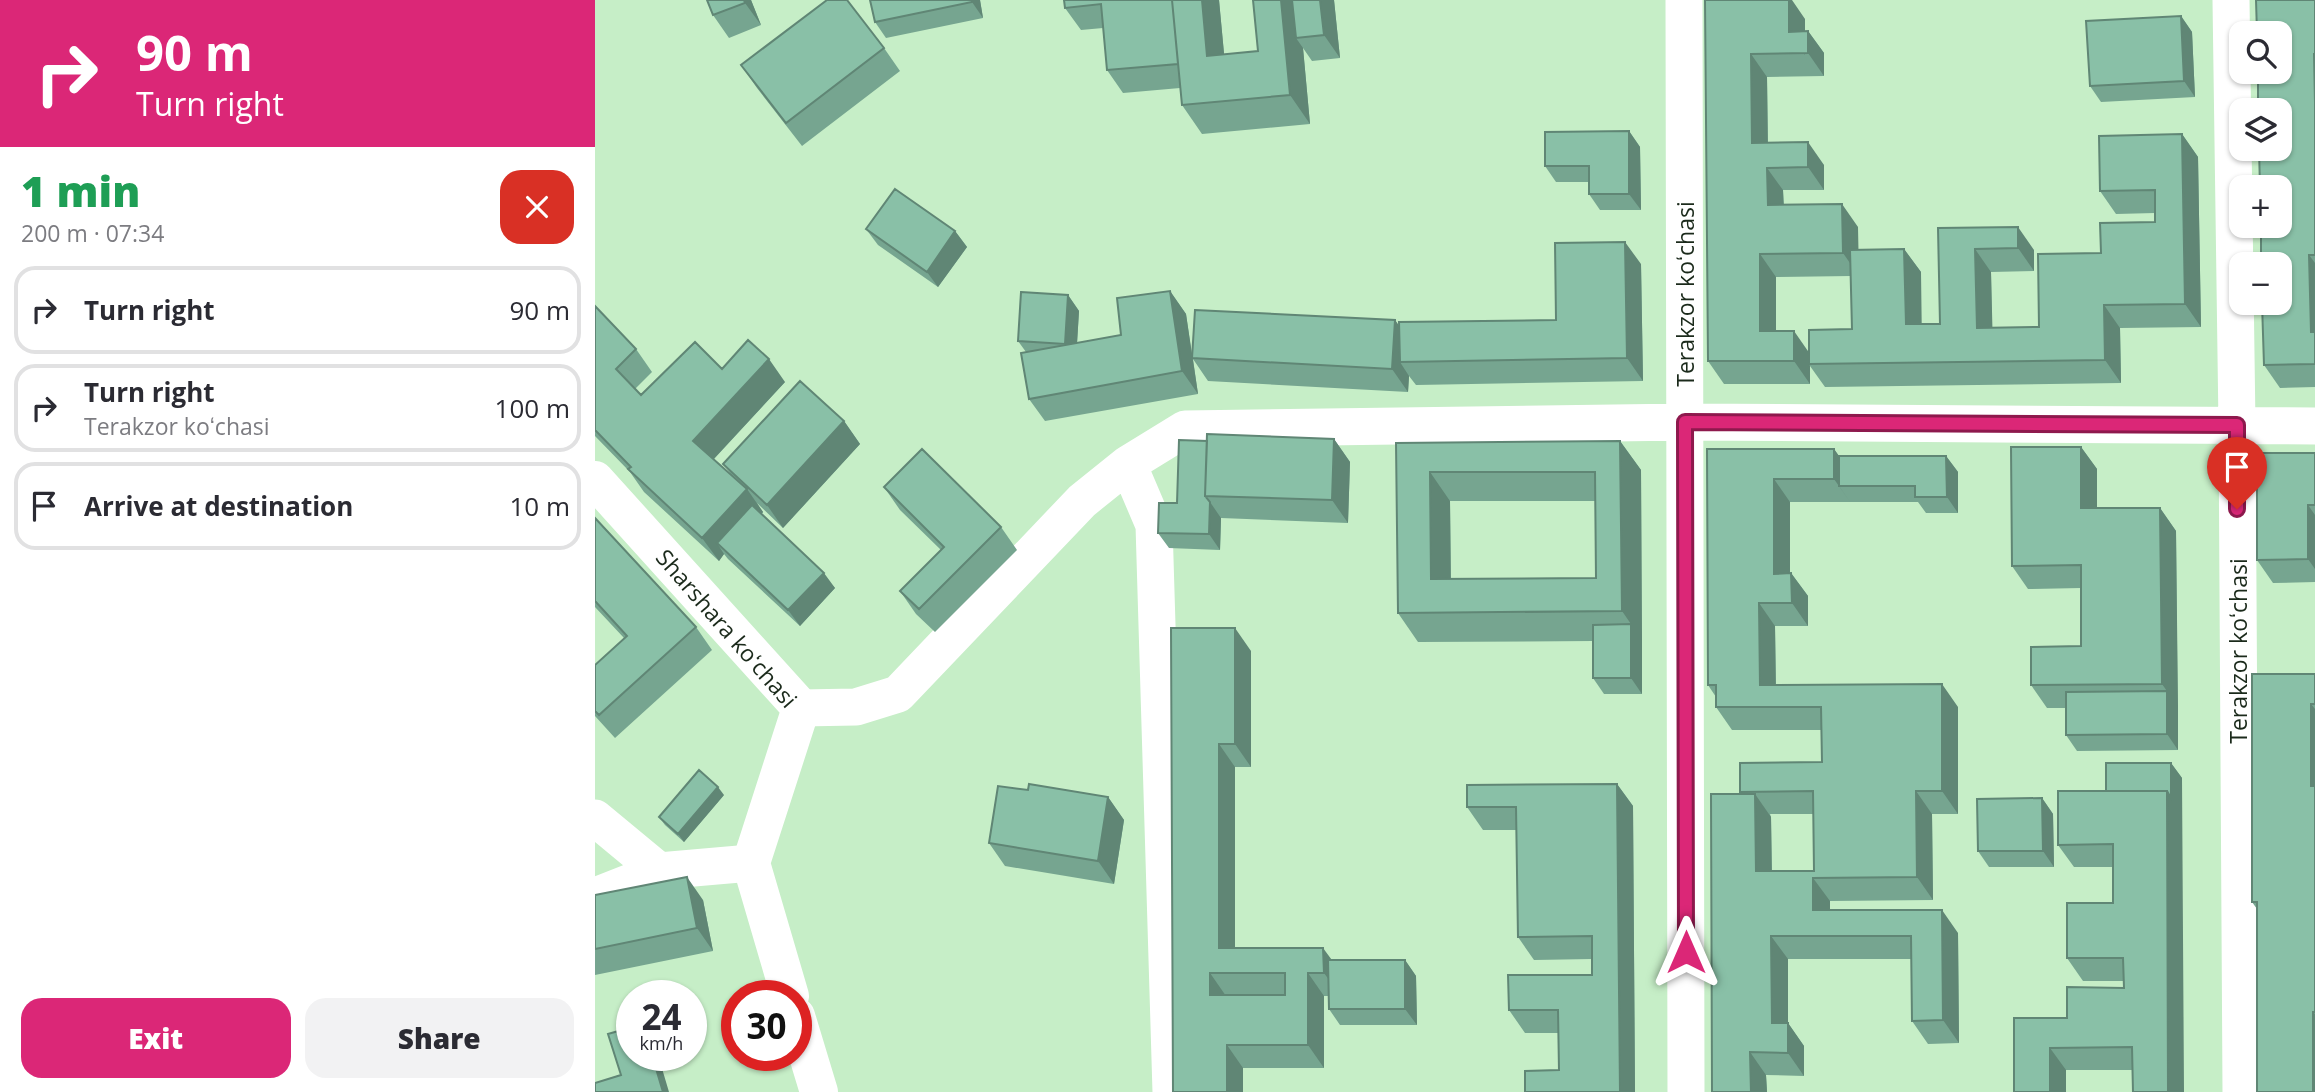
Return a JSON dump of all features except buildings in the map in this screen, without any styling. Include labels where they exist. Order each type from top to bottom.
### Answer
[{"type":"street","name":"Terakzor koʻchasi","points":[[1684,0],[1686,1092]]},
{"type":"street","name":"Terakzor koʻchasi","points":[[2231,0],[2237,425],[2241,1092]]},
{"type":"street","points":[[801,708],[856,707],[898,694],[1081,501],[1128,464],[1185,429],[1685,422],[2315,426]]},
{"type":"street","points":[[1128,464],[1154,525],[1171,1092]]},
{"type":"street","name":"Sharshara koʻchasi","points":[[595,480],[801,708],[751,863]]},
{"type":"street","points":[[595,818],[659,871]]},
{"type":"street","points":[[595,896],[659,871],[751,863],[785,980]]},
{"type":"street","points":[[812,1071],[818,1092]]},
{"type":"route","points":[[1686,952],[1685,422],[2237,425],[2237,509]]}]
